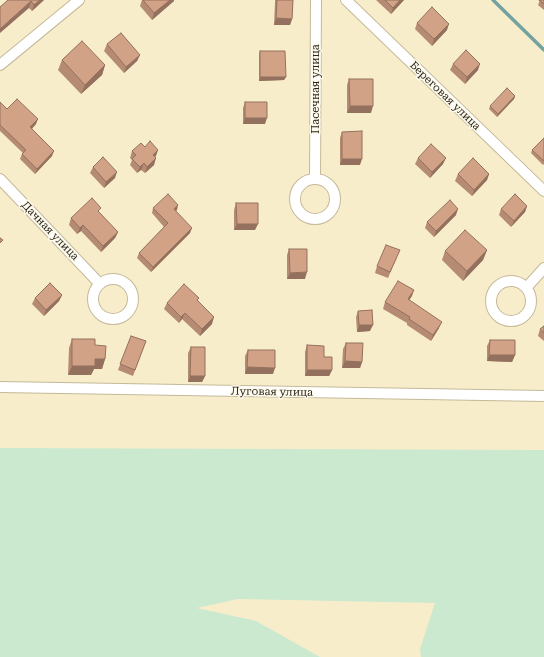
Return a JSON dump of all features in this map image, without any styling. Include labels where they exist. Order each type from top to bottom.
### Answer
[{"type":"street","points":[[0,65],[79,0]]},
{"type":"street","name":"Пасечная улица","points":[[315,178],[316,0]]},
{"type":"street","name":"Береговая улица","points":[[346,0],[544,191]]},
{"type":"street","points":[[315,178],[330,184],[333,188],[335,204],[326,216],[311,219],[301,214],[297,210],[294,199],[300,184],[309,179],[315,178]]},
{"type":"street","name":"Дачная улица","points":[[0,179],[100,283]]},
{"type":"street","points":[[527,287],[544,268]]},
{"type":"street","points":[[114,278],[128,285],[134,300],[130,310],[122,317],[112,319],[106,318],[98,312],[93,303],[93,297],[94,292],[100,283],[114,278]]},
{"type":"street","points":[[507,280],[512,280],[518,281],[527,287],[530,292],[532,302],[525,316],[520,319],[510,321],[504,320],[496,314],[491,304],[491,299],[494,289],[498,285],[507,280]]},
{"type":"street","name":"Луговая улица","points":[[0,387],[544,396]]},
{"type":"green space","points":[[0,448],[544,450],[544,657],[421,657],[420,649],[435,603],[238,599],[197,608],[256,621],[320,657],[0,657]]},
{"type":"building","points":[[8,0],[40,0],[34,5],[31,1],[0,29],[0,7]]},
{"type":"building","points":[[143,0],[170,0],[154,13]]},
{"type":"building","points":[[277,0],[293,0],[292,19],[276,18]]},
{"type":"building","points":[[385,0],[400,0],[393,8]]},
{"type":"building","points":[[432,7],[449,24],[434,39],[417,23]]},
{"type":"building","points":[[121,33],[140,55],[126,67],[107,44]]},
{"type":"building","points":[[82,41],[105,65],[85,85],[62,60]]},
{"type":"building","points":[[466,50],[480,64],[467,77],[453,64]]},
{"type":"building","points":[[260,51],[285,51],[286,77],[260,77]]},
{"type":"building","points":[[349,79],[373,79],[373,106],[350,106]]},
{"type":"building","points":[[507,88],[515,96],[498,114],[490,106]]},
{"type":"building","points":[[17,99],[38,119],[30,127],[54,151],[37,169],[22,154],[26,150],[0,125],[0,102],[7,109]]},
{"type":"building","points":[[245,102],[267,102],[267,118],[245,118]]},
{"type":"building","points":[[362,131],[362,159],[342,159],[342,132]]},
{"type":"building","points":[[544,138],[544,161],[532,150]]},
{"type":"building","points":[[150,141],[158,150],[153,155],[156,158],[147,167],[144,163],[140,167],[132,159],[136,155],[132,151],[141,143],[145,147]]},
{"type":"building","points":[[431,144],[446,158],[432,172],[418,158]]},
{"type":"building","points":[[103,157],[117,172],[106,182],[93,167]]},
{"type":"building","points":[[473,158],[489,174],[474,190],[458,174]]},
{"type":"building","points":[[168,194],[178,205],[174,209],[192,228],[153,267],[139,253],[168,223],[153,208]]},
{"type":"building","points":[[515,194],[527,206],[514,221],[501,209]]},
{"type":"building","points":[[92,198],[101,208],[98,211],[118,232],[103,246],[83,225],[80,228],[71,218]]},
{"type":"building","points":[[450,200],[458,209],[436,231],[427,222]]},
{"type":"building","points":[[236,203],[258,203],[258,224],[237,224]]},
{"type":"building","points":[[465,230],[487,250],[467,271],[445,251]]},
{"type":"building","points":[[386,245],[400,250],[390,272],[377,266]]},
{"type":"building","points":[[289,249],[307,249],[307,272],[290,273]]},
{"type":"building","points":[[398,281],[414,290],[408,299],[442,322],[433,335],[409,319],[410,317],[385,302]]},
{"type":"building","points":[[50,283],[62,295],[46,310],[35,298]]},
{"type":"building","points":[[184,284],[199,298],[197,300],[214,317],[202,329],[185,313],[181,317],[167,303]]},
{"type":"building","points":[[372,310],[373,325],[359,325],[358,311]]},
{"type":"building","points":[[544,326],[544,333],[540,329]]},
{"type":"building","points":[[131,336],[146,341],[135,370],[120,364]]},
{"type":"building","points":[[72,339],[95,339],[95,345],[106,346],[105,359],[95,359],[95,366],[72,366]]},
{"type":"building","points":[[490,340],[515,340],[515,355],[489,355]]},
{"type":"building","points":[[346,343],[363,343],[362,362],[345,361]]},
{"type":"building","points":[[307,345],[324,346],[324,357],[332,357],[332,370],[307,370]]},
{"type":"building","points":[[191,347],[205,347],[205,376],[190,376]]},
{"type":"building","points":[[248,350],[275,350],[275,368],[247,367]]},
{"type":"waterway","points":[[493,0],[544,50]]}]
